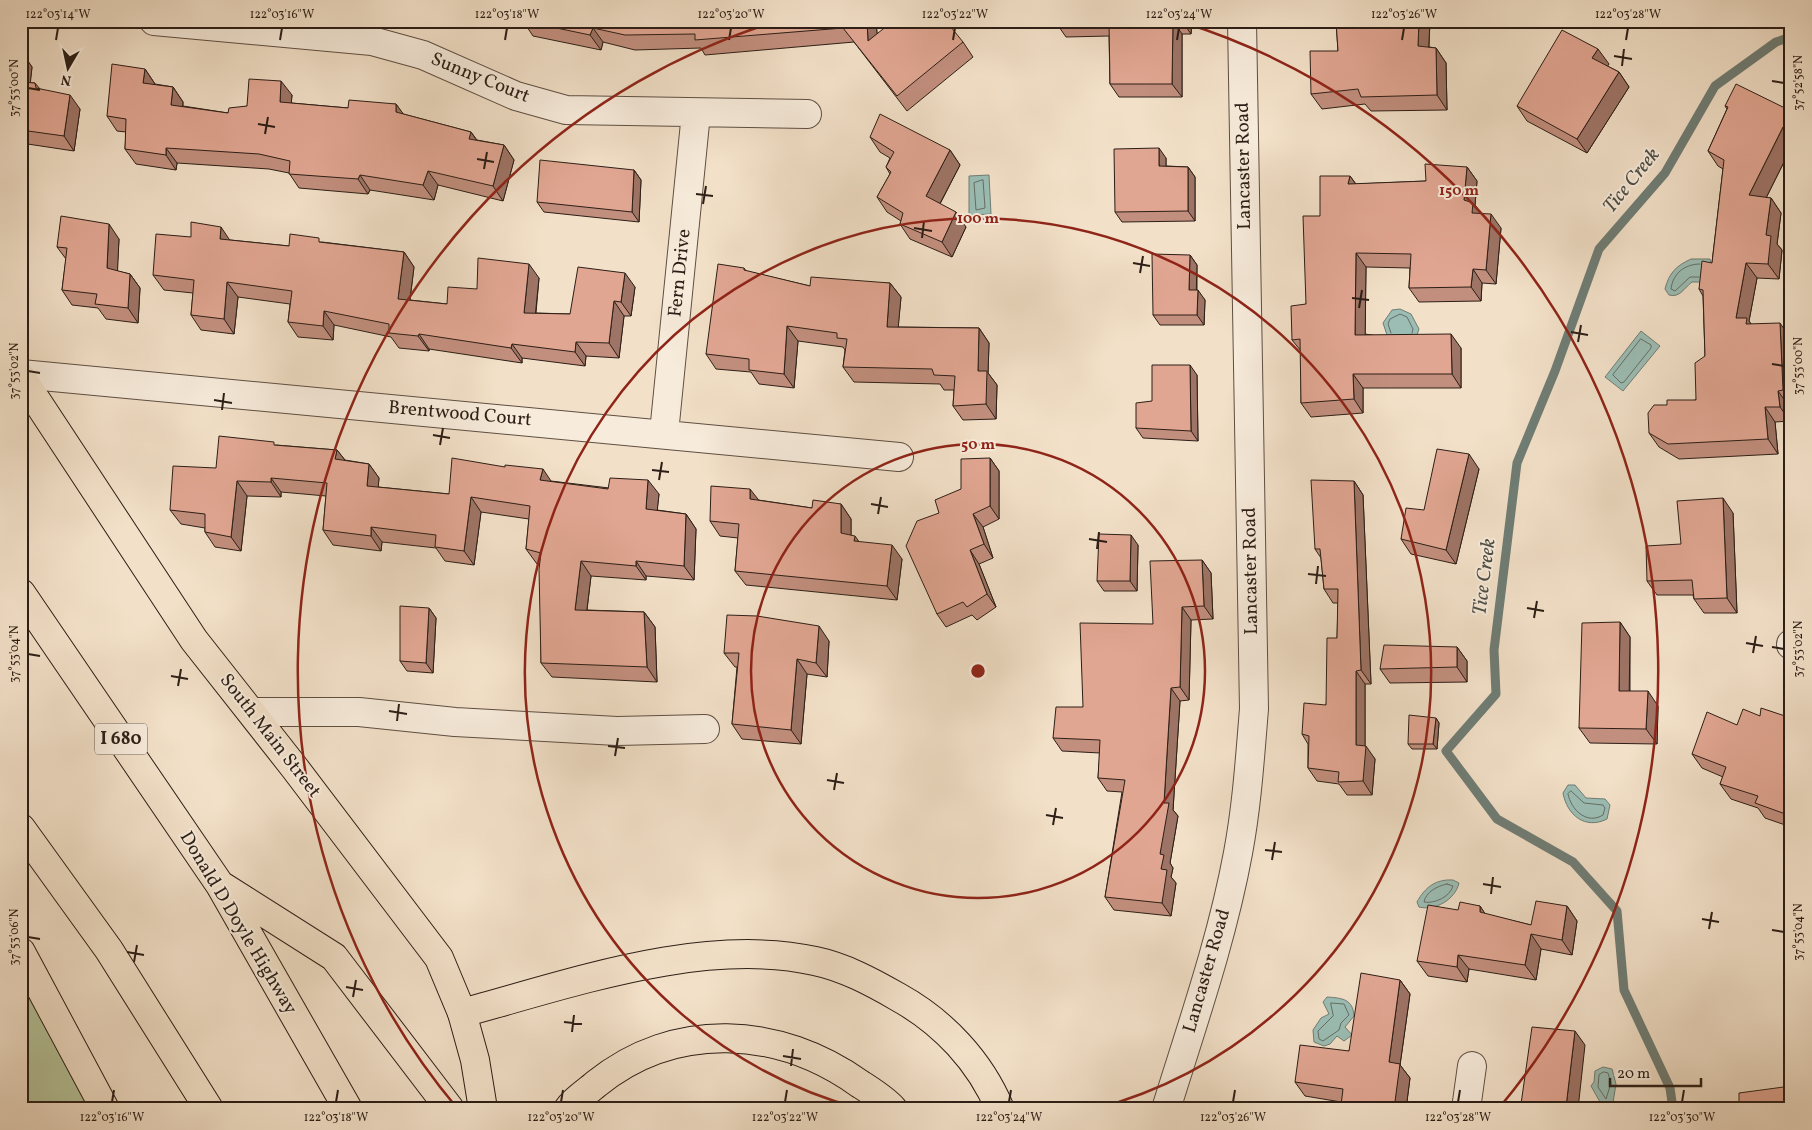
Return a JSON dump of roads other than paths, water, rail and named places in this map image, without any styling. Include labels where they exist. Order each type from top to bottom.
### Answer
[{"type":"main road","name":"South Main Street","points":[[21,376],[194,640],[252,712],[439,958],[451,982],[462,1013],[475,1060],[483,1109]]},
{"type":"main road","name":"Donald D Doyle Highway","points":[[21,593],[220,885],[348,1109]]},
{"type":"main road","points":[[21,828],[108,950],[208,1109]]},
{"type":"main road","points":[[220,885],[334,957],[450,1109]]},
{"type":"main road","points":[[21,952],[105,1109]]},
{"type":"main road","points":[[462,1013],[646,964],[703,957],[760,954],[815,961],[865,978],[915,1006],[957,1041],[990,1084],[1000,1109]]},
{"type":"main road","points":[[568,1109],[612,1071],[643,1054],[696,1039],[742,1038],[802,1051],[850,1077],[893,1109]]},
{"type":"street","name":"Sunny Court","points":[[154,21],[372,41],[423,54],[516,96],[566,110],[807,114]]},
{"type":"street","name":"Lancaster Road","points":[[1166,1109],[1225,912],[1238,853],[1248,790],[1254,709],[1242,21]]},
{"type":"street","name":"Fern Drive","points":[[664,434],[696,112]]},
{"type":"street","name":"Brentwood Court","points":[[21,376],[899,457]]},
{"type":"street","points":[[252,712],[359,712],[455,722],[617,731],[705,729]]},
{"type":"street","points":[[1466,1109],[1472,1066]]},
{"type":"water","points":[[989,175],[991,214],[969,215],[969,176]]},
{"type":"water","points":[[1691,259],[1710,259],[1712,269],[1703,282],[1692,282],[1679,294],[1669,295],[1665,289],[1671,274],[1681,264]]},
{"type":"water","points":[[1400,309],[1411,314],[1419,329],[1417,335],[1388,338],[1383,323],[1392,310]]},
{"type":"water","points":[[1641,331],[1660,346],[1623,391],[1605,377]]},
{"type":"water","points":[[1568,785],[1575,785],[1586,798],[1605,799],[1610,805],[1607,819],[1591,823],[1573,814],[1568,808],[1563,793]]},
{"type":"water","points":[[1453,880],[1459,883],[1457,889],[1444,903],[1438,906],[1419,907],[1417,902],[1427,888],[1441,881]]},
{"type":"water","points":[[1327,997],[1346,1000],[1353,1010],[1354,1016],[1345,1027],[1352,1035],[1344,1041],[1337,1036],[1330,1044],[1324,1046],[1314,1042],[1313,1030],[1321,1018],[1329,1014],[1323,1002]]},
{"type":"water","points":[[1603,1067],[1612,1069],[1616,1084],[1612,1109],[1604,1109],[1591,1086],[1594,1082],[1595,1071]]},
{"type":"waterway","name":"Tice Creek","points":[[1673,1109],[1670,1088],[1624,990],[1617,911],[1573,862],[1497,819],[1446,751],[1496,694],[1494,650],[1517,463],[1555,371],[1599,249],[1665,173],[1715,86],[1776,42],[1791,37]]}]
